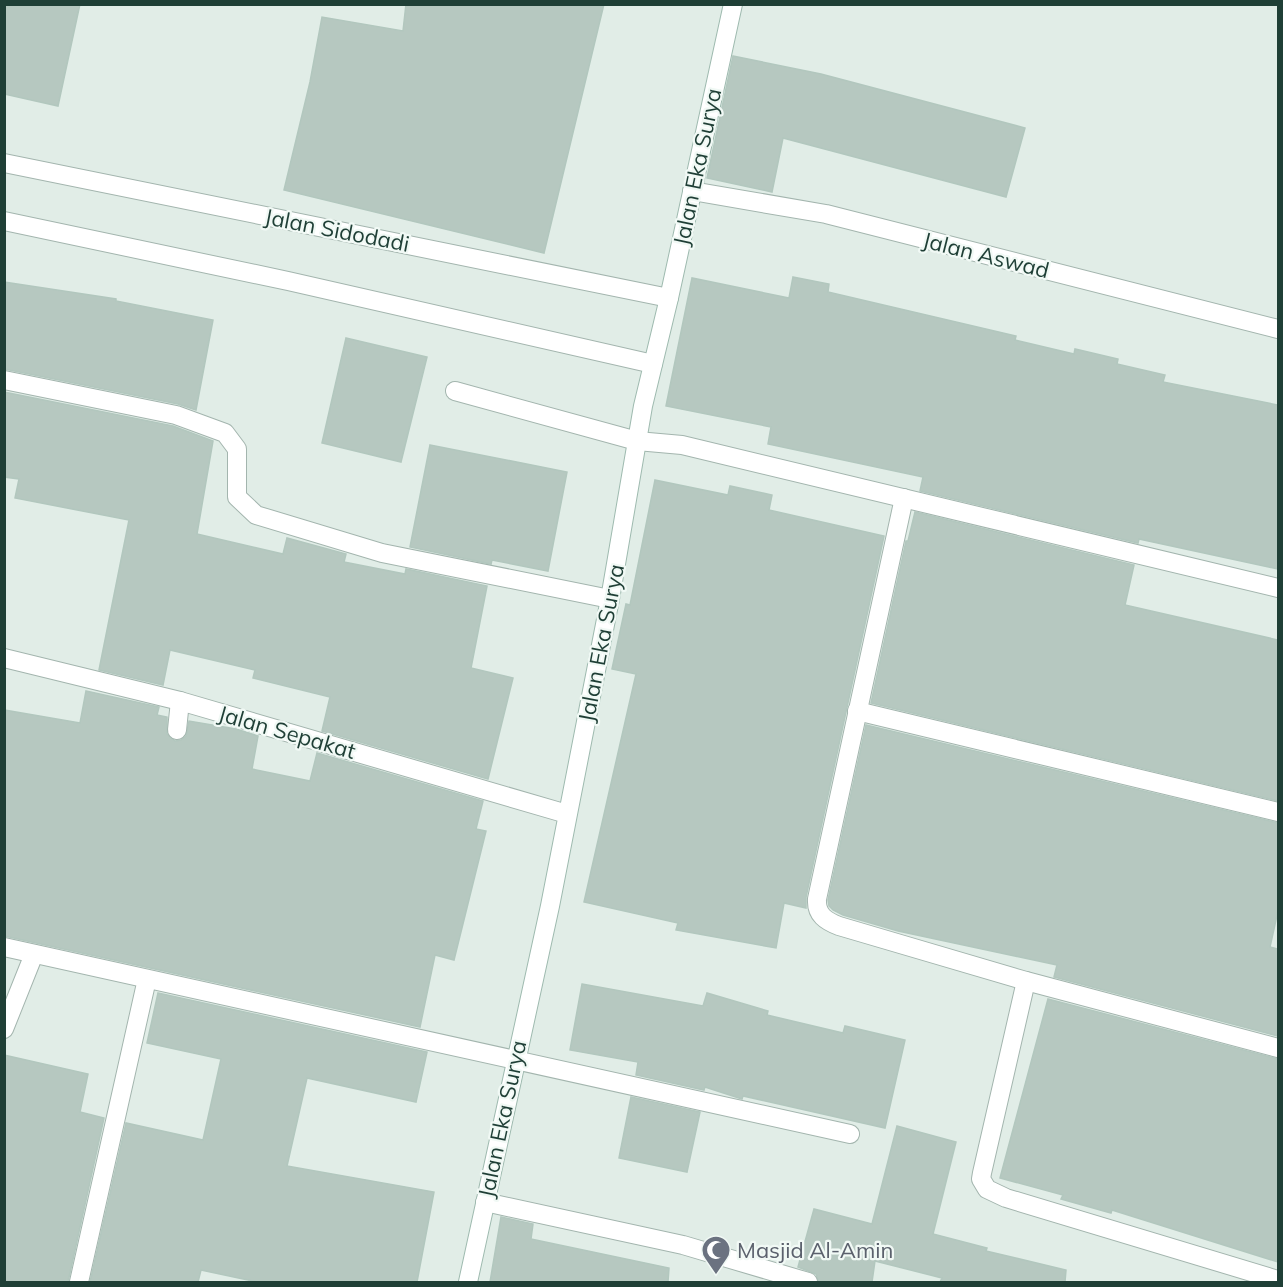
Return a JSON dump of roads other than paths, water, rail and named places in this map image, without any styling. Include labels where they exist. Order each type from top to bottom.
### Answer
[{"type":"street","name":"Jalan Eka Surya","points":[[468,1282],[550,906],[610,599],[637,441],[733,4]]},
{"type":"street","name":"Jalan Sidodadi","points":[[4,163],[669,298]]},
{"type":"street","name":"Jalan Aswad","points":[[692,191],[826,214],[1278,329]]},
{"type":"street","points":[[4,221],[288,281],[653,364]]},
{"type":"street","points":[[4,380],[176,415],[225,433],[237,449],[237,497],[256,515],[382,553],[610,599]]},
{"type":"street","points":[[455,391],[637,441],[682,445],[1278,588]]},
{"type":"street","points":[[904,498],[817,899],[818,911],[824,919],[840,926],[1026,981],[1278,1048]]},
{"type":"street","name":"Jalan Sepakat","points":[[4,658],[180,701],[567,814]]},
{"type":"street","points":[[177,730],[180,701]]},
{"type":"street","points":[[857,711],[1278,812]]},
{"type":"street","points":[[4,947],[850,1134]]},
{"type":"street","points":[[4,1029],[34,954]]},
{"type":"street","points":[[78,1282],[147,979]]},
{"type":"street","points":[[1026,981],[982,1173],[981,1179],[987,1189],[1028,1205],[1278,1280]]},
{"type":"street","points":[[485,1202],[683,1245],[808,1282]]},
{"type":"place","name":"Masjid Al-Amin","points":[[716,1276]]}]
